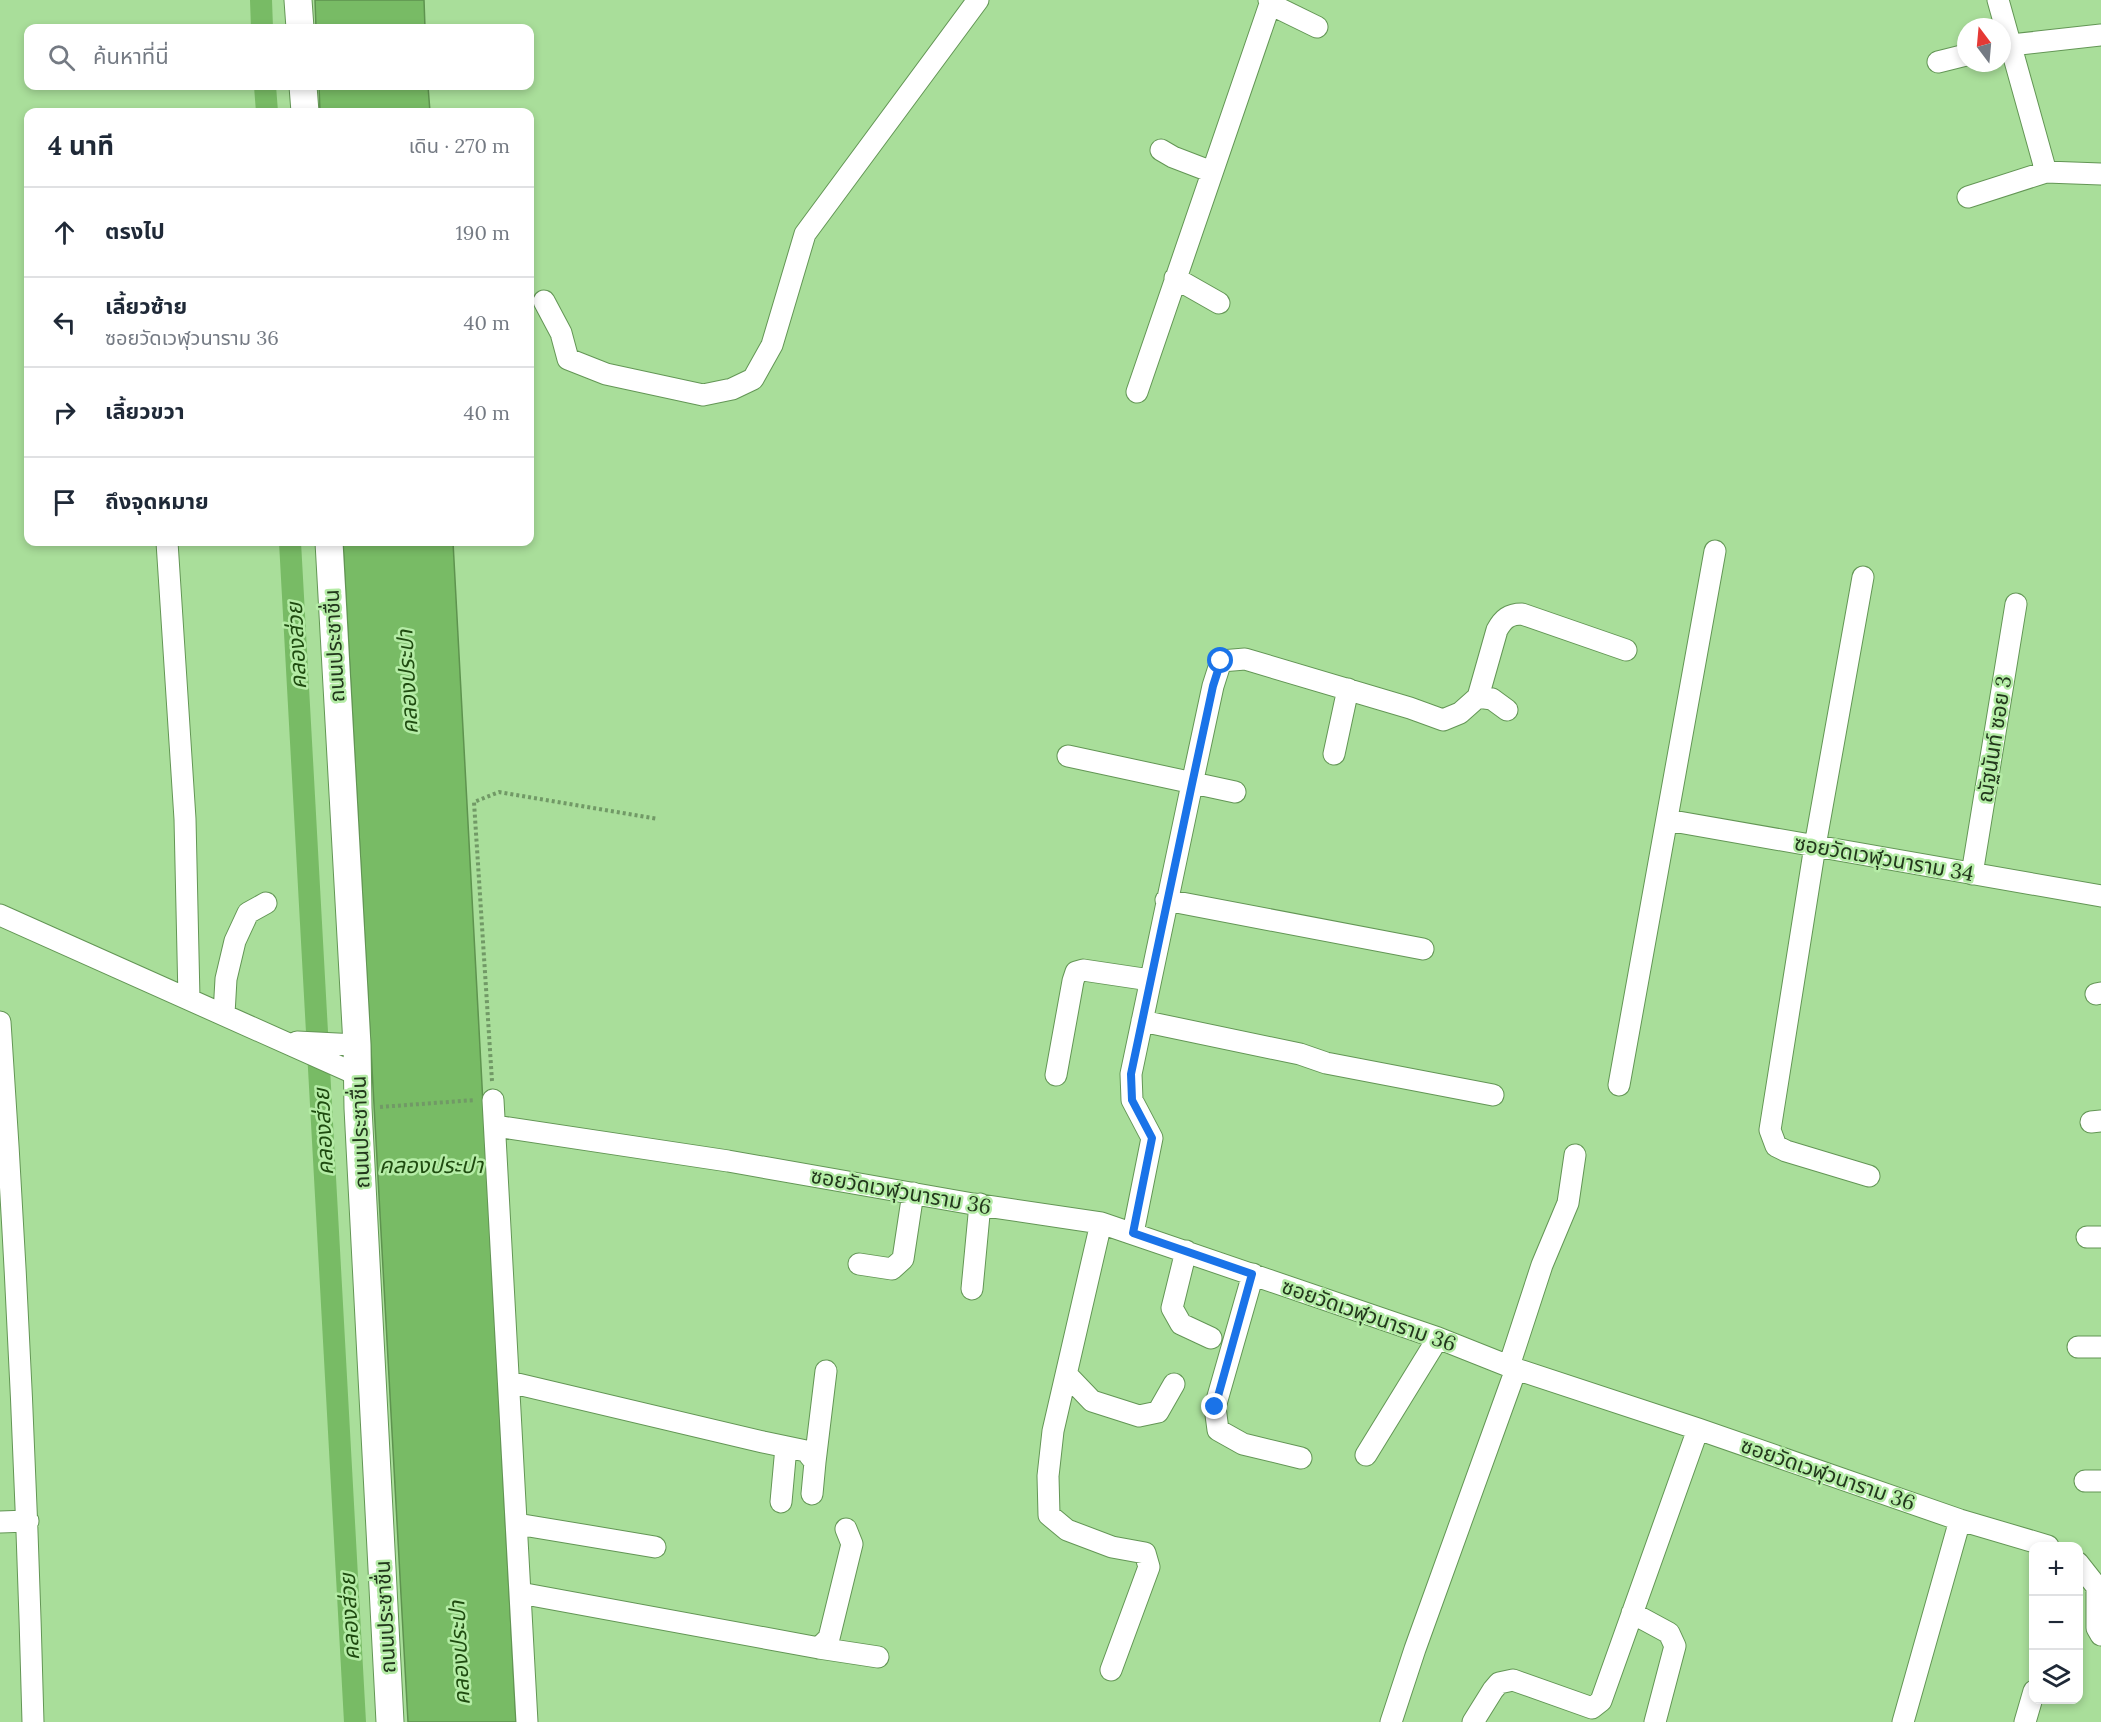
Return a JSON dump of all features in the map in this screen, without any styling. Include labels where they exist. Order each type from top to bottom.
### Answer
[{"type":"street","points":[[298,0],[300,24]]},
{"type":"street","points":[[544,301],[561,333],[568,359],[606,374],[703,395],[732,389],[753,379],[772,345],[805,234],[978,0]]},
{"type":"street","points":[[1998,0],[2001,18]]},
{"type":"street","points":[[1137,392],[1175,278],[1203,169],[1269,2],[1317,27]]},
{"type":"street","points":[[2011,44],[2101,35]]},
{"type":"street","points":[[1938,62],[1957,57]]},
{"type":"street","points":[[2011,61],[2046,172]]},
{"type":"street","points":[[303,90],[305,108]]},
{"type":"street","points":[[1167,153],[1203,169]]},
{"type":"street","points":[[1968,197],[2046,172],[2101,174]]},
{"type":"street","points":[[1175,278],[1219,303]]},
{"type":"street","points":[[167,546],[185,819],[189,999]]},
{"type":"street","name":"ถนนประชาชื่น","points":[[329,546],[357,1045],[358,1108],[390,1722]]},
{"type":"street","points":[[1619,1085],[1715,551]]},
{"type":"street","points":[[1863,577],[1815,846],[1770,1130],[1776,1146],[1786,1151],[1869,1176]]},
{"type":"street","name":"ณัฐนันท์ ซอย 3","points":[[1972,874],[2016,604]]},
{"type":"street","points":[[1133,1233],[1152,1138],[1132,1100],[1131,1074],[1166,900],[1213,686],[1221,661],[1245,659],[1443,720],[1460,713],[1478,697],[1497,630],[1501,623],[1513,614],[1522,614],[1626,650]]},
{"type":"street","points":[[1334,754],[1348,689]]},
{"type":"street","points":[[1478,697],[1492,699],[1507,710]]},
{"type":"street","points":[[1068,756],[1235,792]]},
{"type":"street","name":"ซอยวัดเวฬุวนาราม 34","points":[[1667,820],[2101,896]]},
{"type":"street","points":[[1166,900],[1423,949]]},
{"type":"street","points":[[224,1014],[226,979],[235,941],[248,913],[266,903]]},
{"type":"street","points":[[0,915],[358,1075]]},
{"type":"street","points":[[1056,1075],[1076,972],[1083,970],[1150,980]]},
{"type":"street","points":[[1142,1021],[1300,1054],[1326,1063],[1493,1095]]},
{"type":"street","points":[[0,1022],[5,1169],[28,1521],[33,1722]]},
{"type":"street","points":[[284,1041],[357,1045]]},
{"type":"street","points":[[486,1100],[495,1126],[527,1722]]},
{"type":"street","name":"ซอยวัดเวฬุวนาราม 36","points":[[495,1126],[728,1161],[1101,1223],[1438,1338],[1512,1367],[1960,1520],[2034,1542]]},
{"type":"street","points":[[1391,1722],[1512,1367],[1542,1265],[1568,1203],[1575,1155]]},
{"type":"street","points":[[859,1264],[892,1269],[903,1259],[914,1193]]},
{"type":"street","points":[[972,1289],[980,1204]]},
{"type":"street","points":[[1101,1223],[1068,1376],[1053,1431],[1048,1476],[1049,1515],[1067,1530],[1112,1547],[1145,1553],[1149,1567],[1111,1670]]},
{"type":"street","points":[[1186,1251],[1172,1308],[1181,1324],[1210,1338]]},
{"type":"street","points":[[1252,1274],[1215,1407],[1218,1430],[1243,1444],[1301,1458]]},
{"type":"street","points":[[1366,1455],[1438,1338]]},
{"type":"street","points":[[2078,1347],[2101,1347]]},
{"type":"street","points":[[812,1494],[826,1371]]},
{"type":"street","points":[[1068,1376],[1092,1401],[1139,1416],[1158,1412],[1174,1384]]},
{"type":"street","points":[[509,1382],[806,1451],[815,1461]]},
{"type":"street","points":[[1473,1722],[1499,1683],[1513,1680],[1592,1708],[1601,1701],[1698,1429]]},
{"type":"street","points":[[781,1503],[786,1447]]},
{"type":"street","points":[[1903,1722],[1960,1520]]},
{"type":"street","points":[[0,1522],[28,1521]]},
{"type":"street","points":[[517,1524],[655,1547]]},
{"type":"street","points":[[819,1648],[829,1638],[852,1544],[846,1529]]},
{"type":"street","points":[[2083,1568],[2097,1587],[2097,1629],[2101,1635]]},
{"type":"street","points":[[520,1593],[878,1657]]},
{"type":"street","points":[[1632,1613],[1669,1633],[1675,1646],[1655,1722]]},
{"type":"street","points":[[2025,1722],[2030,1704]]},
{"type":"path","points":[[376,1107],[486,1100],[474,802],[499,792],[658,819]]},
{"type":"water","points":[[315,0],[424,0],[425,24],[316,24]]},
{"type":"water","points":[[319,90],[428,90],[430,108],[320,108]]},
{"type":"water","name":"คลองประปา","points":[[343,546],[453,546],[516,1722],[408,1722]]},
{"type":"waterway","name":"คลองส่วย","points":[[261,0],[262,24]]},
{"type":"waterway","name":"คลองส่วย","points":[[265,90],[267,108]]},
{"type":"waterway","name":"คลองส่วย","points":[[290,546],[355,1722]]},
{"type":"route","points":[[1215,1407],[1252,1274],[1133,1233],[1152,1138],[1132,1100],[1131,1074],[1166,900],[1213,686],[1221,661]]}]
